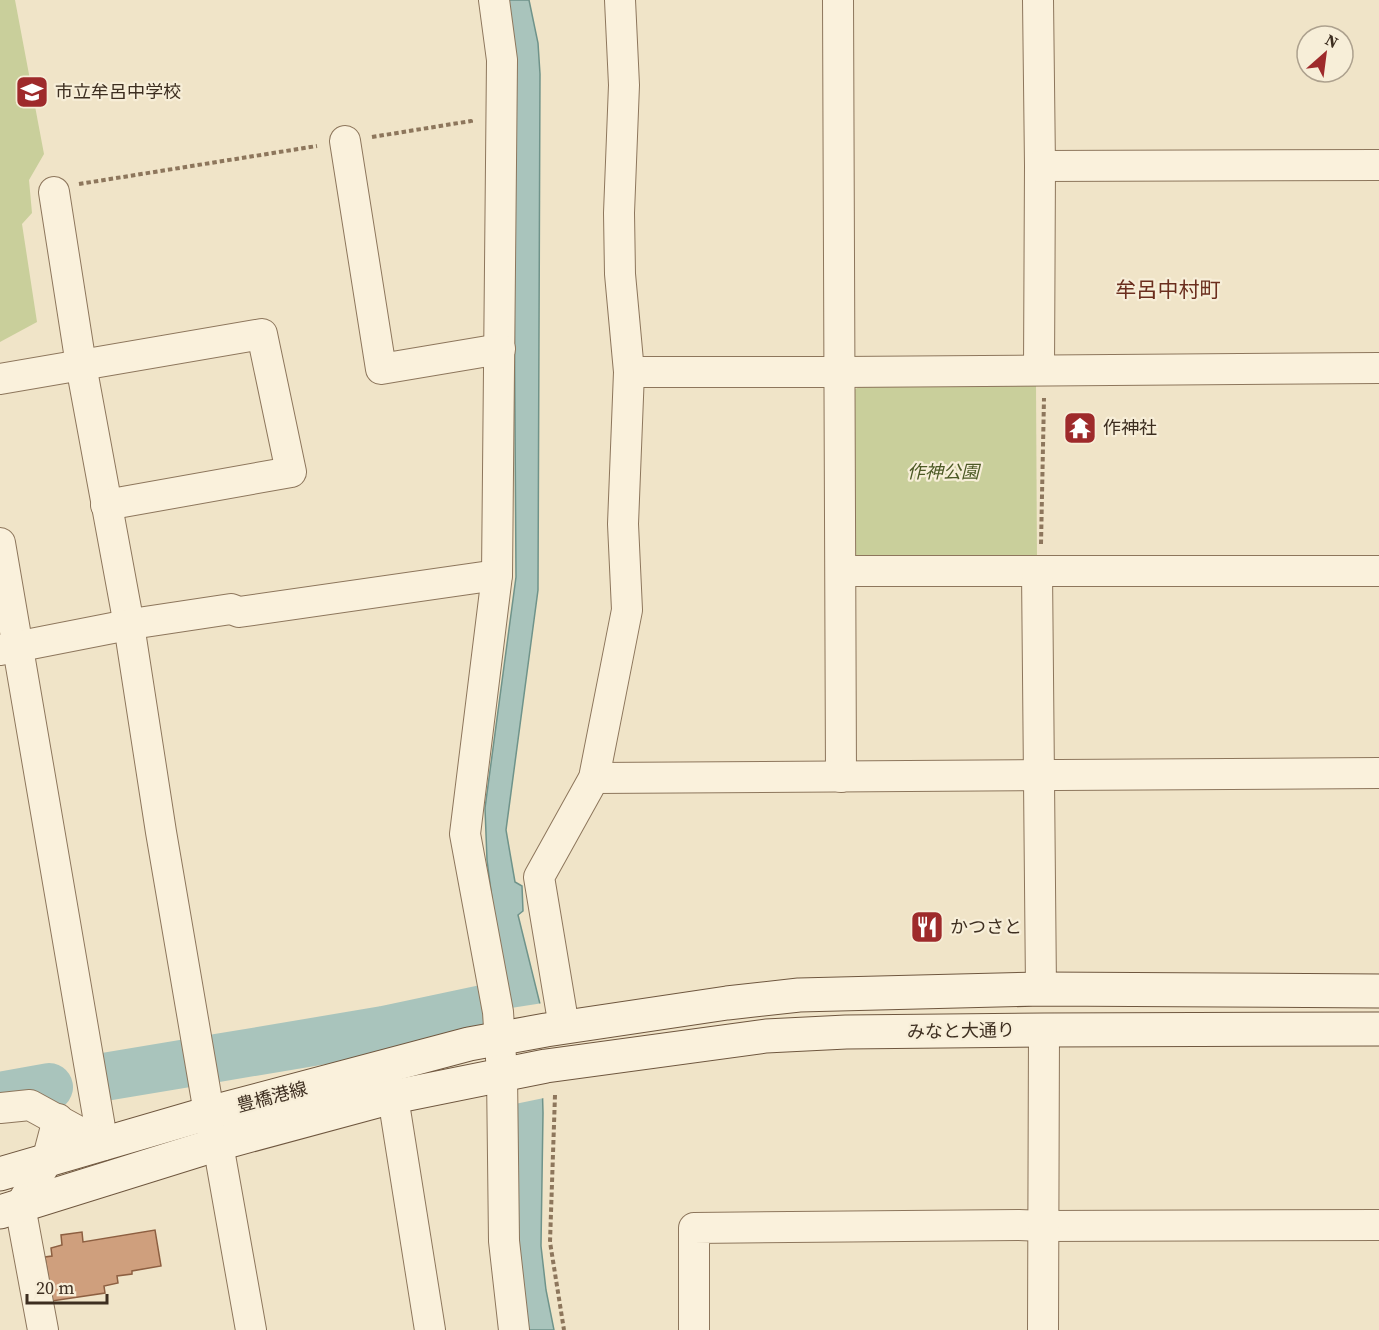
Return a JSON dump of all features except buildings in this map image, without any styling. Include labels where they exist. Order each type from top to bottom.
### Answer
[{"type":"main road","points":[[555,1029],[727,1003],[799,995],[1041,989],[1379,991]]},
{"type":"main road","name":"豊橋港線","points":[[0,1174],[210,1113],[469,1044],[555,1029]]},
{"type":"main road","name":"みなと大通り","points":[[550,1078],[766,1036],[846,1032],[1379,1029]]},
{"type":"main road","name":"豊橋港線","points":[[10,1209],[218,1144],[393,1097],[505,1081],[550,1078]]},
{"type":"street","points":[[494,0],[502,60],[497,575],[465,834],[498,1012],[506,1037],[504,1241],[514,1330]]},
{"type":"street","points":[[555,1029],[539,877],[594,778],[627,610],[623,524],[629,372],[620,273],[619,213],[624,84],[620,0]]},
{"type":"street","points":[[838,0],[841,777]]},
{"type":"street","points":[[1038,0],[1042,370]]},
{"type":"street","points":[[345,141],[381,369],[500,349]]},
{"type":"street","points":[[1040,166],[1379,165]]},
{"type":"street","points":[[65,188],[81,365],[129,625],[161,832],[210,1113],[218,1144],[251,1330]]},
{"type":"street","points":[[0,379],[262,334],[291,472],[106,504]]},
{"type":"street","points":[[629,372],[1379,368]]},
{"type":"street","points":[[0,543],[9,648],[103,1145]]},
{"type":"street","points":[[841,571],[1379,571]]},
{"type":"street","points":[[1039,571],[1041,989]]},
{"type":"street","points":[[9,648],[129,625],[231,609],[239,612],[497,575]]},
{"type":"street","points":[[594,778],[1379,773]]},
{"type":"street","points":[[1043,1330],[1044,1030]]},
{"type":"street","points":[[393,1097],[430,1330]]},
{"type":"street","points":[[0,1108],[30,1105],[103,1145]]},
{"type":"street","points":[[43,1330],[10,1209],[47,1161],[58,1119]]},
{"type":"street","points":[[694,1330],[694,1228],[1379,1225]]},
{"type":"path","points":[[65,188],[471,121],[472,130]]},
{"type":"path","points":[[1039,571],[1042,370]]},
{"type":"path","points":[[550,1078],[550,1242],[564,1330]]},
{"type":"green space","points":[[0,0],[15,0],[44,154],[29,180],[32,213],[22,224],[37,322],[0,342]]},
{"type":"green space","name":"作神公園","points":[[866,382],[1036,384],[1037,560],[857,560],[854,551],[854,390]]},
{"type":"water","points":[[505,0],[529,0],[538,43],[540,74],[538,590],[506,830],[515,882],[522,886],[523,911],[518,915],[540,1004],[543,1113],[541,1246],[554,1330],[524,1330],[503,984],[487,860],[485,808],[516,577],[513,111]]},
{"type":"pier","points":[[543,1003],[544,1098],[515,1104],[511,1008]]},
{"type":"waterway","points":[[217,1058],[384,1030],[483,1009]]},
{"type":"waterway","points":[[104,1077],[194,1062]]},
{"type":"waterway","points":[[0,1096],[49,1087]]},
{"type":"place","name":"市立牟呂中学校","points":[[32,92]]},
{"type":"place","name":"作神社","points":[[1080,428]]},
{"type":"place","name":"かつさと","points":[[927,927]]},
{"type":"district","name":"牟呂中村町","points":[[1168,290]]}]
